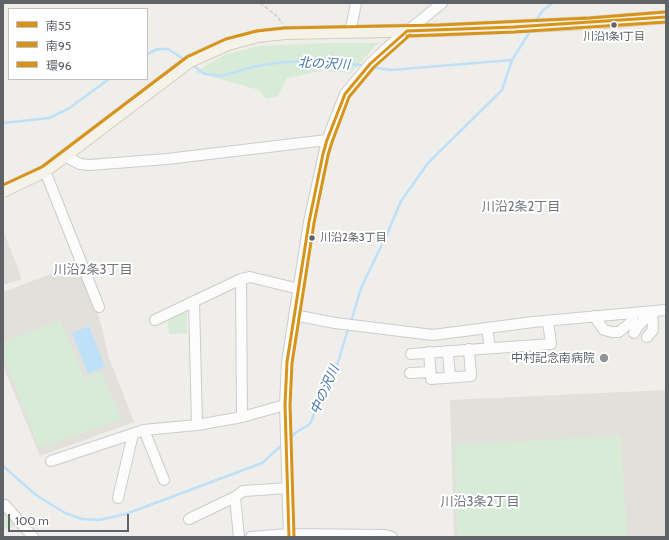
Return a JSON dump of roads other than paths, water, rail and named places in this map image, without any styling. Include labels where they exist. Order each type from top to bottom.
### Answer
[{"type":"main road","points":[[3,191],[44,171],[190,61],[214,49],[258,36],[285,33],[350,33],[514,27],[666,17]]},
{"type":"street","points":[[350,33],[356,3]]},
{"type":"street","points":[[289,536],[285,405],[287,362],[298,289],[316,189],[327,140],[345,94],[362,73],[388,47],[442,3]]},
{"type":"street","points":[[65,156],[80,164],[90,165],[167,159],[327,140]]},
{"type":"street","points":[[44,171],[99,307]]},
{"type":"street","points":[[155,320],[241,279],[250,278],[298,289]]},
{"type":"street","points":[[241,279],[242,417]]},
{"type":"street","points":[[194,301],[197,425]]},
{"type":"street","points":[[294,315],[369,328],[433,335],[594,316],[666,310]]},
{"type":"street","points":[[594,316],[604,330],[620,332],[643,312]]},
{"type":"street","points":[[634,333],[644,320],[643,312]]},
{"type":"street","points":[[643,312],[653,330],[647,337]]},
{"type":"street","points":[[411,354],[551,344],[548,321]]},
{"type":"street","points":[[487,328],[490,348]]},
{"type":"street","points":[[429,352],[431,379],[471,376],[469,349]]},
{"type":"street","points":[[448,351],[450,377]]},
{"type":"street","points":[[410,373],[430,372]]},
{"type":"street","points":[[52,461],[144,430],[197,425],[242,417],[285,405]]},
{"type":"street","points":[[144,430],[164,480]]},
{"type":"street","points":[[118,498],[133,434]]},
{"type":"street","points":[[189,519],[235,497],[242,492],[288,488]]},
{"type":"street","points":[[235,497],[239,537]]},
{"type":"street","points":[[3,506],[5,505],[33,537]]},
{"type":"street","points":[[251,537],[385,535],[392,537]]},
{"type":"water","points":[[89,326],[105,367],[88,374],[72,333]]},
{"type":"waterway","name":"北の沢川","points":[[535,22],[543,10],[553,3]]},
{"type":"waterway","name":"中の沢川","points":[[351,322],[361,288],[401,201],[428,163],[502,90],[512,60],[531,30]]},
{"type":"waterway","name":"北の沢川","points":[[148,54],[158,49],[168,49],[185,60]]},
{"type":"waterway","name":"北の沢川","points":[[371,67],[391,70],[512,60]]},
{"type":"waterway","name":"北の沢川","points":[[191,64],[205,74],[222,76],[252,67],[283,62],[330,61],[365,66]]},
{"type":"waterway","name":"北の沢川","points":[[3,123],[49,118],[68,109],[108,80]]},
{"type":"waterway","name":"中の沢川","points":[[289,439],[295,433],[310,424],[322,395],[335,372],[349,326]]},
{"type":"waterway","name":"中の沢川","points":[[3,466],[36,495],[65,513],[82,519],[99,520],[126,514],[262,463],[282,445]]},
{"type":"place","name":"川沿1条1丁目","points":[[614,25]]},
{"type":"place","name":"川沿2条3丁目","points":[[312,238]]},
{"type":"place","name":"中村記念南病院","points":[[604,358]]},
{"type":"district","name":"川沿2条2丁目","points":[[521,207]]},
{"type":"district","name":"川沿2条3丁目","points":[[93,270]]},
{"type":"district","name":"川沿3条2丁目","points":[[480,502]]}]
